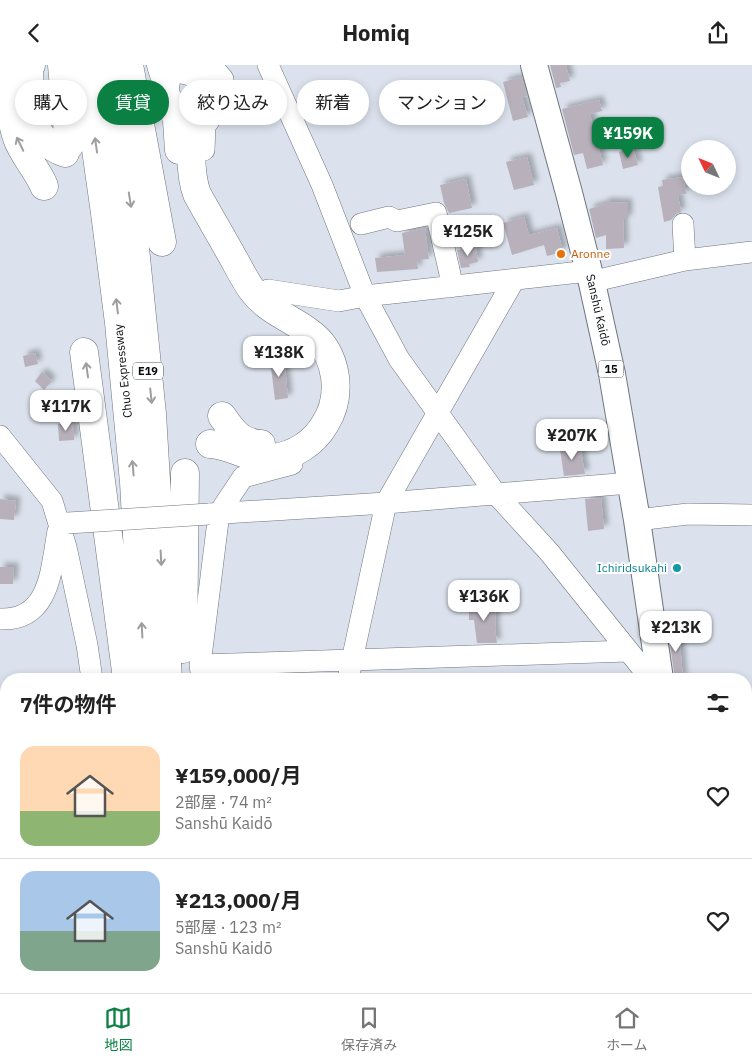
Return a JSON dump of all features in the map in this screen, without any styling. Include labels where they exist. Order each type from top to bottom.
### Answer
[{"type":"highway","points":[[19,66],[32,120],[38,132],[55,149],[67,150],[62,65]]},
{"type":"highway","name":"Chuo Expressway","points":[[84,65],[119,323],[134,482],[145,673]]},
{"type":"highway","name":"Chuo Expressway","points":[[108,65],[131,209],[152,414],[168,673]]},
{"type":"highway","points":[[129,65],[162,242]]},
{"type":"highway","points":[[19,66],[13,117],[17,138],[38,172],[44,186]]},
{"type":"highway","points":[[177,82],[180,182],[189,206],[242,297],[257,313],[302,340],[315,357],[322,378],[323,390],[318,410],[306,429],[287,440],[267,445],[246,442],[232,431],[222,416]]},
{"type":"highway","points":[[177,82],[192,123],[192,172],[197,194],[253,291],[268,306],[302,325],[326,348],[336,381],[333,406],[324,426],[310,442],[293,453],[261,458],[250,457],[220,445],[210,444]]},
{"type":"highway","points":[[84,352],[126,673]]},
{"type":"highway","points":[[185,473],[195,673]]},
{"type":"main road","name":"Sanshū Kaidō","points":[[534,65],[570,193],[612,374],[637,520],[659,673]]},
{"type":"street","points":[[195,673],[214,514],[243,477],[294,463],[314,452],[337,425],[343,411],[346,395],[343,364],[334,340],[317,321],[268,291],[254,275],[207,190],[204,170],[204,126],[216,111],[221,96],[223,79],[211,65]]},
{"type":"street","points":[[268,65],[322,185],[365,295],[399,359],[496,495],[549,552],[647,673]]},
{"type":"street","points":[[361,224],[389,217],[397,221],[436,213],[450,275],[450,287]]},
{"type":"street","points":[[683,224],[685,260]]},
{"type":"street","points":[[268,291],[339,301],[365,295],[514,280],[621,275],[685,260],[752,252]]},
{"type":"street","points":[[350,669],[386,503],[514,280]]},
{"type":"street","points":[[0,436],[52,501],[64,523],[91,673]]},
{"type":"street","points":[[64,523],[386,503],[630,483]]},
{"type":"street","points":[[637,520],[688,514],[752,515]]},
{"type":"street","points":[[0,619],[13,619],[24,615],[42,599],[48,585],[64,523]]},
{"type":"street","points":[[226,673],[350,669],[628,651]]},
{"type":"building","points":[[550,65],[566,65],[570,81],[560,83],[561,87],[556,88]]},
{"type":"building","points":[[522,77],[527,96],[522,97],[528,117],[513,121],[505,90],[505,81]]},
{"type":"building","points":[[599,100],[602,111],[590,114],[603,165],[587,169],[583,153],[574,155],[562,109]]},
{"type":"building","points":[[633,148],[638,165],[623,169],[619,152]]},
{"type":"building","points":[[527,157],[534,185],[514,190],[506,162]]},
{"type":"building","points":[[681,177],[681,195],[678,195],[681,212],[676,214],[671,220],[664,222],[658,187],[663,186],[662,180]]},
{"type":"building","points":[[466,179],[472,208],[449,213],[444,203],[440,185]]},
{"type":"building","points":[[605,202],[628,203],[628,219],[623,219],[624,248],[606,249],[606,235],[596,238],[589,209],[605,204]]},
{"type":"building","points":[[524,217],[529,235],[557,228],[563,252],[547,256],[544,245],[512,255],[503,223]]},
{"type":"building","points":[[425,228],[429,259],[417,260],[418,269],[377,272],[375,258],[405,255],[402,233]]},
{"type":"building","points":[[476,247],[478,262],[469,264],[470,267],[461,268],[457,250]]},
{"type":"building","points":[[35,353],[38,364],[25,367],[23,356]]},
{"type":"building","points":[[284,357],[288,398],[275,400],[270,359]]},
{"type":"building","points":[[42,372],[52,381],[44,390],[35,381]]},
{"type":"building","points":[[74,423],[74,440],[59,441],[58,424]]},
{"type":"building","points":[[580,446],[585,474],[564,476],[560,449]]},
{"type":"building","points":[[601,498],[604,529],[588,531],[585,499]]},
{"type":"building","points":[[0,499],[16,501],[14,520],[0,519]]},
{"type":"building","points":[[0,567],[14,567],[13,584],[0,584]]},
{"type":"building","points":[[476,602],[496,602],[495,629],[497,643],[477,643],[474,620],[469,620],[469,606],[476,607]]},
{"type":"building","points":[[678,629],[682,673],[674,673],[668,630]]},
{"type":"place","name":"Aronne","points":[[561,254]]},
{"type":"place","name":"Ichiridsukahi","points":[[677,568]]}]
